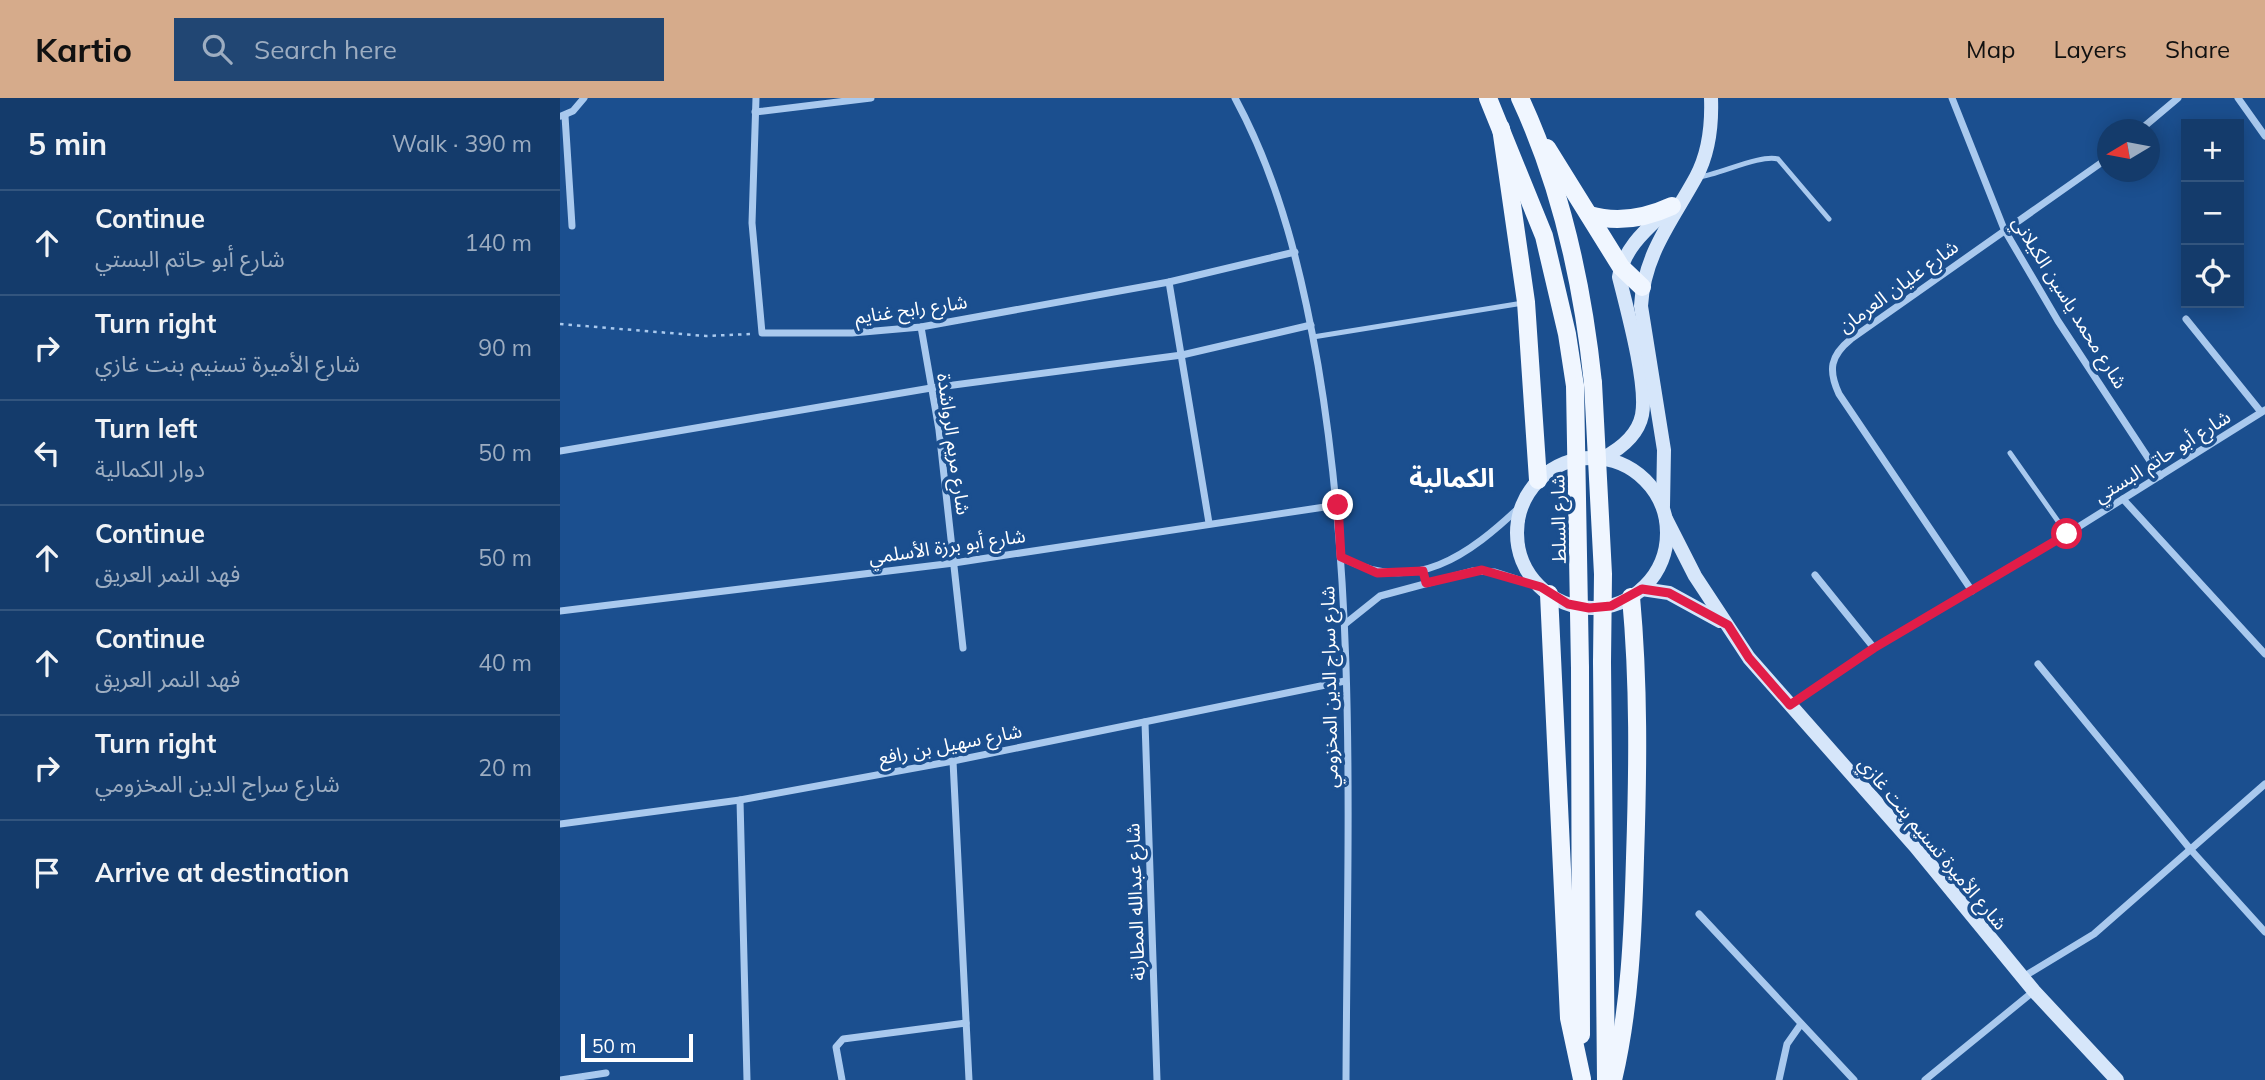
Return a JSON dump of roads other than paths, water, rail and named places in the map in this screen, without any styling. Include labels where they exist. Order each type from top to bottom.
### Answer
[{"type":"main road","name":"شارع السلط","points":[[1488,98],[1544,236],[1567,334],[1575,387],[1580,668],[1582,1080]]},
{"type":"main road","points":[[1603,458],[1629,439],[1642,414],[1635,349],[1619,277],[1621,267],[1643,232],[1677,201],[1696,177],[1712,121],[1711,98]]},
{"type":"main road","points":[[1522,102],[1621,267],[1642,287]]},
{"type":"main road","points":[[1522,102],[1575,266],[1593,383],[1603,574],[1606,1080]]},
{"type":"main road","points":[[1501,128],[1526,302],[1538,480]]},
{"type":"main road","points":[[1589,215],[1629,219],[1646,216],[1677,201]]},
{"type":"main road","points":[[1664,513],[1640,474],[1603,458],[1579,458],[1557,466],[1538,480],[1522,505],[1517,541],[1524,565],[1545,591],[1568,604],[1589,608],[1611,606],[1636,593],[1661,563],[1666,545],[1664,450],[1641,306],[1642,287],[1677,201]]},
{"type":"main road","name":"شارع الأميرة تسنيم بنت غازي","points":[[1664,513],[1695,576],[1749,658],[1915,846],[2034,991],[2117,1080]]},
{"type":"main road","points":[[1545,591],[1569,1018],[1582,1080]]},
{"type":"main road","points":[[1613,1080],[1631,946],[1639,805],[1636,593]]},
{"type":"main road","name":"شارع الأميرة تسنيم بنت غازي","points":[[1636,593],[1669,593],[1728,625]]},
{"type":"street","points":[[572,226],[562,116],[584,98]]},
{"type":"street","points":[[756,98],[755,113],[871,98]]},
{"type":"street","name":"شارع سراج الدين المخزومي","points":[[1235,98],[1270,175],[1295,252],[1311,325],[1338,505],[1345,624],[1346,1080]]},
{"type":"street","name":"شارع محمد ياسين الكيلاني","points":[[1952,98],[2004,229],[2058,321],[2160,476]]},
{"type":"street","points":[[2153,119],[2178,98]]},
{"type":"street","points":[[2238,98],[2265,136]]},
{"type":"street","name":"شارع رابح غنايم","points":[[755,113],[752,223],[762,333],[852,333],[921,327],[1169,282],[1295,252]]},
{"type":"street","name":"شارع عليان العرمان","points":[[1972,591],[1839,394],[1833,381],[1832,361],[1836,352],[1851,339],[2097,166]]},
{"type":"street","points":[[1169,282],[1209,523]]},
{"type":"street","points":[[2186,319],[2263,411]]},
{"type":"street","points":[[560,452],[931,388],[1182,355],[1311,325]]},
{"type":"street","name":"شارع مريم الرواشدة","points":[[921,327],[954,563],[963,648]]},
{"type":"street","name":"شارع أبو حاتم البستي","points":[[1790,705],[1874,648],[2067,534],[2263,411]]},
{"type":"street","points":[[2123,499],[2265,654]]},
{"type":"street","name":"شارع أبو برزة الأسلمي","points":[[560,611],[954,563],[1338,505]]},
{"type":"street","points":[[1341,557],[1377,573],[1423,571],[1469,549],[1522,505]]},
{"type":"street","points":[[1345,624],[1380,596],[1482,570],[1545,591]]},
{"type":"street","points":[[1423,571],[1426,583]]},
{"type":"street","points":[[1815,575],[1874,648]]},
{"type":"street","points":[[2038,664],[2192,850],[2265,932]]},
{"type":"street","name":"شارع سهيل بن رافع","points":[[560,824],[740,800],[953,761],[1345,681]]},
{"type":"street","name":"شارع عبدالله المطارنة","points":[[1145,722],[1157,1080]]},
{"type":"street","points":[[953,761],[969,1080]]},
{"type":"street","points":[[2022,977],[2094,934],[2265,784]]},
{"type":"street","points":[[740,800],[747,1080]]},
{"type":"street","points":[[1699,914],[1854,1080]]},
{"type":"street","points":[[1925,1080],[2034,991]]},
{"type":"street","points":[[842,1080],[836,1046],[843,1039],[966,1023]]},
{"type":"street","points":[[1779,1080],[1787,1044],[1801,1024]]},
{"type":"street","points":[[560,1080],[606,1073]]},
{"type":"lane","points":[[1696,177],[1772,158],[1782,162],[1829,219]]},
{"type":"lane","points":[[1313,337],[1526,302]]},
{"type":"lane","points":[[2010,453],[2067,534]]},
{"type":"district","name":"الكمالية","points":[[1452,478]]}]
